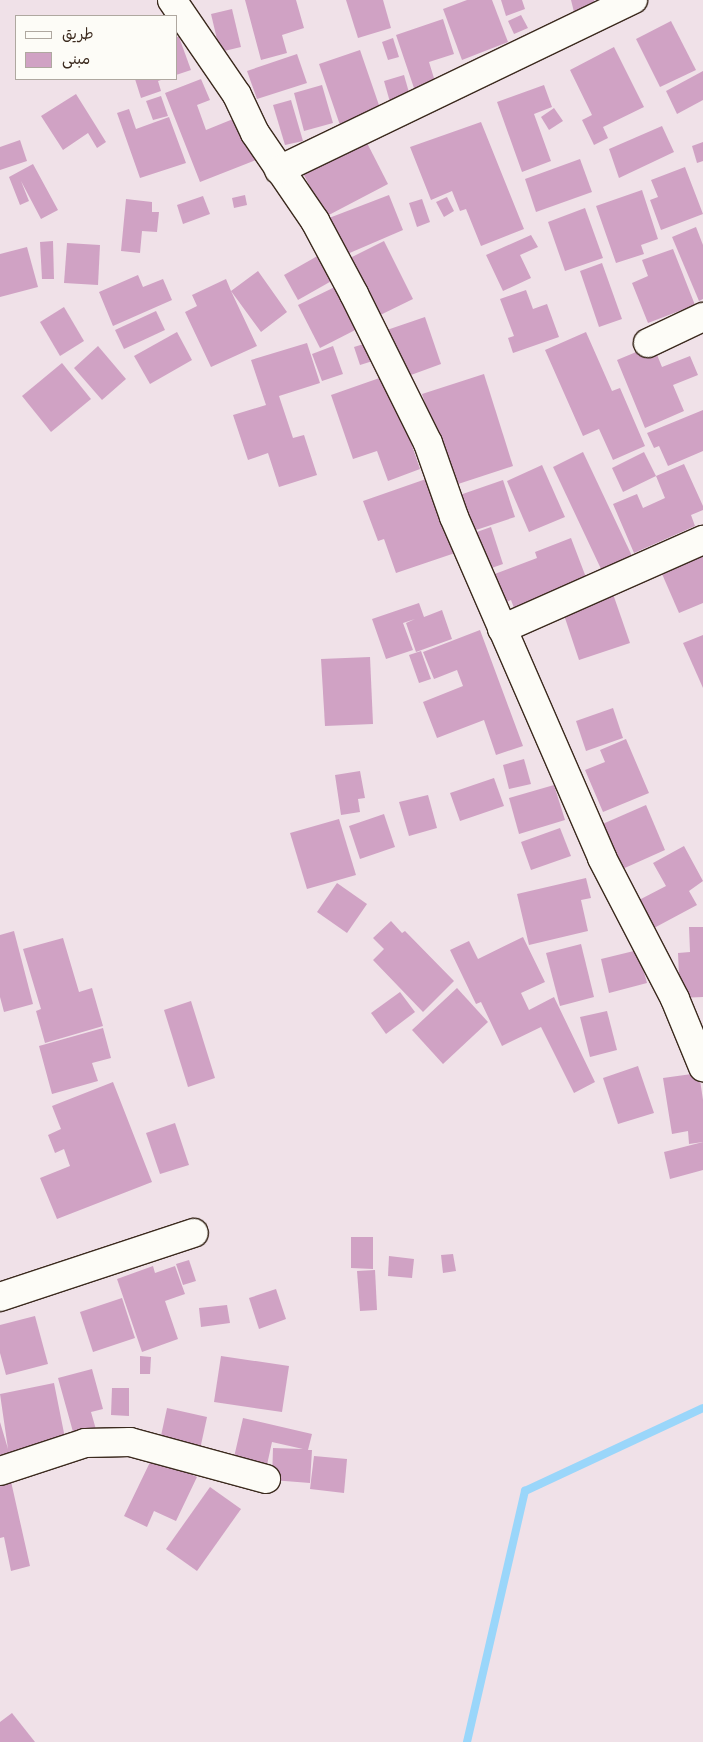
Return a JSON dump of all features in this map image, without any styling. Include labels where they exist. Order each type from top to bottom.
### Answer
[{"type":"street","points":[[278,170],[633,0]]},
{"type":"street","points":[[175,1],[237,95],[255,133],[278,170],[319,229],[428,443],[454,517],[602,858],[675,999],[703,1067]]},
{"type":"street","points":[[648,343],[703,317]]},
{"type":"street","points":[[502,629],[703,540]]},
{"type":"street","points":[[0,1297],[194,1234]]},
{"type":"street","points":[[0,1471],[85,1443],[130,1442],[266,1479]]},
{"type":"building","points":[[245,0],[296,0],[304,28],[282,35],[287,53],[261,60]]},
{"type":"building","points":[[346,0],[383,0],[391,28],[358,38]]},
{"type":"building","points":[[467,0],[492,0],[508,42],[462,60],[443,9]]},
{"type":"building","points":[[501,0],[522,0],[525,9],[506,16]]},
{"type":"building","points":[[571,0],[594,0],[596,6],[574,12]]},
{"type":"building","points":[[232,9],[241,47],[220,52],[211,14]]},
{"type":"building","points":[[521,15],[528,28],[514,34],[508,21]]},
{"type":"building","points":[[443,19],[454,54],[429,62],[437,88],[416,94],[396,35]]},
{"type":"building","points":[[671,21],[696,70],[660,87],[636,39]]},
{"type":"building","points":[[178,37],[179,37],[191,70],[178,74]]},
{"type":"building","points":[[393,38],[399,57],[388,60],[382,42]]},
{"type":"building","points":[[614,47],[644,107],[603,127],[608,138],[594,145],[582,120],[592,115],[570,70]]},
{"type":"building","points":[[360,50],[381,111],[340,125],[319,64]]},
{"type":"building","points":[[297,54],[307,83],[257,99],[247,71]]},
{"type":"building","points":[[703,71],[703,100],[677,114],[666,91]]},
{"type":"building","points":[[404,75],[410,96],[390,102],[384,81]]},
{"type":"building","points":[[201,79],[210,100],[197,105],[206,130],[238,117],[256,160],[200,182],[165,93]]},
{"type":"building","points":[[135,80],[161,80],[158,81],[161,91],[141,98]]},
{"type":"building","points":[[322,85],[333,123],[304,131],[294,93]]},
{"type":"building","points":[[544,85],[552,107],[534,114],[551,161],[522,172],[497,102]]},
{"type":"building","points":[[76,94],[106,142],[97,148],[88,133],[63,150],[41,116]]},
{"type":"building","points":[[161,96],[168,116],[153,120],[146,101]]},
{"type":"building","points":[[291,100],[303,141],[285,145],[273,105]]},
{"type":"building","points":[[554,108],[563,121],[549,130],[541,117]]},
{"type":"building","points":[[129,109],[136,129],[169,117],[186,163],[140,178],[117,113]]},
{"type":"building","points":[[481,122],[524,229],[481,246],[466,209],[460,211],[452,191],[431,200],[410,147]]},
{"type":"building","points":[[662,126],[674,152],[619,178],[609,149]]},
{"type":"building","points":[[20,140],[27,161],[0,170],[0,147]]},
{"type":"building","points":[[366,141],[388,184],[325,217],[303,173]]},
{"type":"building","points":[[703,142],[703,161],[697,163],[692,146]]},
{"type":"building","points":[[580,159],[592,192],[536,212],[525,179]]},
{"type":"building","points":[[33,164],[58,210],[41,219],[21,181],[29,201],[20,205],[9,177]]},
{"type":"building","points":[[685,167],[703,214],[661,230],[650,200],[658,197],[651,180]]},
{"type":"building","points":[[642,190],[658,239],[641,245],[644,254],[616,263],[596,206]]},
{"type":"building","points":[[245,195],[247,205],[234,208],[232,198]]},
{"type":"building","points":[[389,195],[403,230],[345,255],[329,218]]},
{"type":"building","points":[[203,196],[210,214],[183,224],[177,205]]},
{"type":"building","points":[[447,197],[454,211],[444,217],[436,202]]},
{"type":"building","points":[[126,199],[152,202],[152,212],[159,212],[157,232],[142,231],[140,253],[121,251]]},
{"type":"building","points":[[422,199],[430,222],[417,227],[409,203]]},
{"type":"building","points":[[585,208],[603,258],[565,271],[548,222]]},
{"type":"building","points":[[696,227],[703,245],[703,299],[699,301],[672,237]]},
{"type":"building","points":[[531,235],[538,247],[520,255],[531,278],[503,291],[486,255]]},
{"type":"building","points":[[53,241],[54,279],[42,279],[40,242]]},
{"type":"building","points":[[384,241],[413,299],[370,320],[342,262]]},
{"type":"building","points":[[67,243],[100,245],[98,285],[64,283]]},
{"type":"building","points":[[27,247],[38,287],[0,297],[0,254]]},
{"type":"building","points":[[673,249],[695,305],[648,323],[632,283],[648,276],[642,260]]},
{"type":"building","points":[[321,254],[335,279],[298,300],[284,275]]},
{"type":"building","points":[[602,263],[622,319],[599,327],[580,271]]},
{"type":"building","points":[[258,271],[287,312],[261,332],[231,291]]},
{"type":"building","points":[[138,275],[143,287],[163,279],[172,300],[113,326],[99,292]]},
{"type":"building","points":[[226,279],[257,346],[211,367],[185,312],[197,306],[192,295]]},
{"type":"building","points":[[343,283],[363,326],[320,348],[298,305]]},
{"type":"building","points":[[526,290],[533,309],[547,304],[559,337],[513,353],[508,338],[514,336],[500,299]]},
{"type":"building","points":[[64,307],[84,341],[60,356],[40,322]]},
{"type":"building","points":[[156,311],[165,330],[124,349],[115,330]]},
{"type":"building","points":[[425,317],[441,364],[400,379],[384,331]]},
{"type":"building","points":[[177,332],[192,360],[150,384],[134,356]]},
{"type":"building","points":[[586,332],[612,391],[620,388],[645,446],[613,460],[599,429],[583,436],[545,350]]},
{"type":"building","points":[[370,342],[376,360],[360,365],[354,347]]},
{"type":"building","points":[[307,343],[320,383],[279,396],[293,438],[304,435],[317,475],[279,487],[268,453],[248,460],[233,415],[266,405],[251,360]]},
{"type":"building","points":[[653,345],[662,367],[690,356],[698,375],[673,385],[684,411],[645,428],[617,360]]},
{"type":"building","points":[[98,346],[126,379],[102,400],[74,368]]},
{"type":"building","points":[[333,346],[343,374],[322,381],[312,354]]},
{"type":"building","points":[[62,363],[91,399],[51,432],[22,396]]},
{"type":"building","points":[[484,374],[513,466],[452,486],[422,394]]},
{"type":"building","points":[[388,375],[420,469],[388,481],[377,451],[353,459],[331,395]]},
{"type":"building","points":[[703,410],[703,451],[668,466],[659,446],[654,448],[647,433]]},
{"type":"building","points":[[583,452],[632,556],[602,571],[553,467]]},
{"type":"building","points":[[644,452],[656,476],[623,492],[612,468]]},
{"type":"building","points":[[684,464],[703,506],[703,510],[691,515],[695,526],[634,553],[613,504],[637,494],[643,508],[665,498],[656,476]]},
{"type":"building","points":[[542,465],[565,517],[529,532],[507,481]]},
{"type":"building","points":[[426,479],[455,553],[396,573],[384,539],[378,541],[363,501]]},
{"type":"building","points":[[503,480],[515,517],[467,533],[454,497]]},
{"type":"building","points":[[491,527],[503,564],[483,571],[471,534]]},
{"type":"building","points":[[571,538],[587,580],[517,616],[511,600],[495,606],[484,578],[537,558],[535,552]]},
{"type":"building","points":[[703,548],[703,603],[679,613],[659,567]]},
{"type":"building","points":[[612,591],[630,643],[579,660],[562,609]]},
{"type":"building","points":[[419,603],[424,617],[442,610],[452,639],[416,652],[406,623],[415,619],[403,623],[413,650],[386,659],[372,619]]},
{"type":"building","points":[[480,630],[523,746],[496,755],[484,720],[437,738],[423,702],[463,686],[457,670],[434,679],[423,652]]},
{"type":"building","points":[[703,635],[703,688],[683,643]]},
{"type":"building","points":[[421,651],[431,679],[419,683],[409,655]]},
{"type":"building","points":[[370,657],[373,724],[325,726],[321,659]]},
{"type":"building","points":[[613,708],[623,738],[586,751],[576,721]]},
{"type":"building","points":[[626,739],[649,793],[603,812],[585,770],[605,762],[600,750]]},
{"type":"building","points":[[524,759],[531,784],[509,789],[503,765]]},
{"type":"building","points":[[360,771],[365,798],[358,799],[360,812],[341,815],[335,775]]},
{"type":"building","points":[[494,778],[504,806],[460,821],[450,793]]},
{"type":"building","points":[[554,785],[565,820],[519,834],[509,798]]},
{"type":"building","points":[[428,795],[437,828],[409,836],[399,802]]},
{"type":"building","points":[[646,805],[665,850],[618,871],[598,826]]},
{"type":"building","points":[[384,814],[395,847],[360,859],[349,826]]},
{"type":"building","points":[[339,819],[356,875],[307,889],[290,833]]},
{"type":"building","points":[[560,828],[571,856],[531,870],[521,842]]},
{"type":"building","points":[[684,846],[703,881],[689,891],[697,905],[654,928],[639,900],[666,886],[653,863]]},
{"type":"building","points":[[586,878],[591,898],[581,900],[588,931],[529,945],[517,894]]},
{"type":"building","points":[[337,883],[367,904],[347,933],[317,912]]},
{"type":"building","points":[[391,921],[402,933],[405,931],[454,981],[423,1012],[373,960],[384,949],[373,938]]},
{"type":"building","points":[[689,927],[703,927],[703,997],[680,998],[678,953],[690,952]]},
{"type":"building","points":[[14,931],[33,1004],[4,1012],[0,997],[0,935]]},
{"type":"building","points":[[523,937],[545,982],[521,993],[529,1010],[554,997],[595,1082],[574,1093],[541,1027],[502,1046],[481,1002],[476,1004],[450,950],[469,941],[478,959]]},
{"type":"building","points":[[63,938],[79,992],[92,988],[103,1026],[45,1043],[36,1011],[41,1009],[23,949]]},
{"type":"building","points":[[581,944],[594,997],[560,1006],[546,953]]},
{"type":"building","points":[[638,950],[647,983],[609,993],[601,959]]},
{"type":"building","points":[[457,988],[488,1022],[443,1064],[412,1030]]},
{"type":"building","points":[[400,992],[415,1012],[386,1034],[371,1013]]},
{"type":"building","points":[[191,1001],[215,1078],[188,1087],[164,1010]]},
{"type":"building","points":[[607,1011],[617,1050],[590,1057],[580,1017]]},
{"type":"building","points":[[103,1028],[111,1058],[92,1063],[98,1081],[52,1094],[39,1046]]},
{"type":"building","points":[[638,1066],[654,1113],[618,1124],[603,1078]]},
{"type":"building","points":[[699,1073],[703,1100],[703,1142],[689,1144],[688,1131],[672,1134],[663,1078]]},
{"type":"building","points":[[113,1082],[152,1182],[57,1219],[40,1178],[70,1166],[64,1149],[55,1153],[48,1135],[61,1129],[52,1106]]},
{"type":"building","points":[[175,1123],[189,1165],[160,1174],[146,1133]]},
{"type":"building","points":[[703,1142],[703,1170],[670,1179],[664,1152]]},
{"type":"building","points":[[351,1237],[373,1237],[373,1269],[351,1268]]},
{"type":"building","points":[[453,1254],[456,1271],[443,1273],[441,1255]]},
{"type":"building","points":[[389,1256],[414,1259],[412,1278],[388,1276]]},
{"type":"building","points":[[189,1260],[196,1281],[183,1285],[176,1264]]},
{"type":"building","points":[[153,1266],[155,1273],[175,1266],[185,1294],[165,1301],[178,1339],[142,1352],[117,1279]]},
{"type":"building","points":[[375,1270],[377,1310],[360,1311],[357,1271]]},
{"type":"building","points":[[276,1289],[286,1319],[259,1329],[249,1298]]},
{"type":"building","points":[[122,1298],[135,1338],[93,1352],[80,1312]]},
{"type":"building","points":[[227,1305],[230,1323],[201,1327],[199,1308]]},
{"type":"building","points":[[35,1316],[48,1364],[6,1375],[0,1353],[0,1325]]},
{"type":"building","points":[[140,1356],[151,1357],[150,1374],[140,1374]]},
{"type":"building","points":[[221,1356],[289,1366],[282,1412],[214,1402]]},
{"type":"building","points":[[92,1369],[103,1409],[91,1412],[97,1433],[75,1439],[58,1378]]},
{"type":"building","points":[[54,1383],[67,1448],[0,1460],[0,1422],[8,1449],[0,1394]]},
{"type":"building","points":[[112,1388],[129,1388],[129,1416],[111,1415]]},
{"type":"building","points":[[167,1408],[207,1417],[199,1454],[159,1445]]},
{"type":"building","points":[[243,1418],[312,1434],[308,1450],[312,1450],[310,1483],[272,1480],[273,1448],[303,1449],[272,1442],[265,1474],[232,1466]]},
{"type":"building","points":[[153,1456],[197,1477],[176,1521],[154,1511],[147,1527],[124,1516]]},
{"type":"building","points":[[314,1456],[347,1459],[344,1493],[310,1489]]},
{"type":"building","points":[[10,1477],[30,1566],[11,1571],[4,1537],[0,1538],[0,1479]]},
{"type":"building","points":[[210,1487],[241,1509],[197,1571],[166,1549]]},
{"type":"building","points":[[12,1713],[35,1742],[0,1742],[0,1722]]},
{"type":"waterway","points":[[467,1742],[525,1491],[703,1408]]}]
